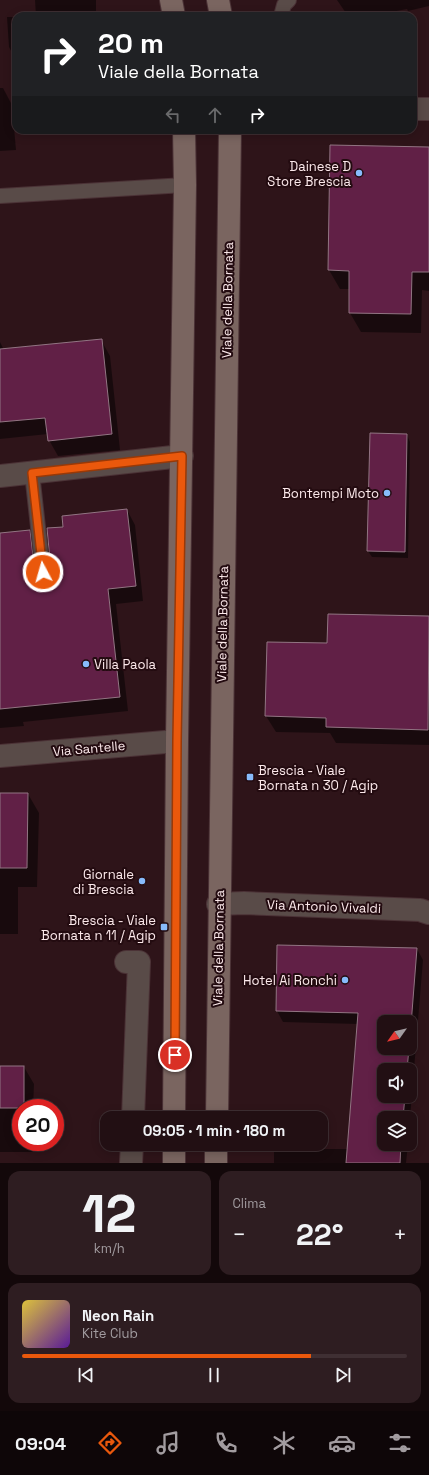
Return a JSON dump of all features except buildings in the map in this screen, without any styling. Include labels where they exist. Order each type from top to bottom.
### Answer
[{"type":"main road","points":[[172,0],[174,12]]},
{"type":"main road","points":[[218,0],[220,12]]},
{"type":"main road","points":[[174,1111],[177,741],[185,185],[184,134]]},
{"type":"main road","name":"Viale della Bornata","points":[[216,1111],[230,134]]},
{"type":"main road","points":[[174,1151],[174,1163]]},
{"type":"main road","points":[[216,1151],[216,1163]]},
{"type":"street","points":[[417,109],[429,109]]},
{"type":"street","points":[[0,476],[182,456]]},
{"type":"street","name":"Via Santelle","points":[[0,756],[177,741]]},
{"type":"street","name":"Via Antonio Vivaldi","points":[[218,904],[244,903],[420,910],[429,913]]},
{"type":"street","points":[[126,962],[139,962],[133,1111]]},
{"type":"street","points":[[131,1163],[132,1151]]},
{"type":"lane","points":[[282,12],[284,5],[289,0]]},
{"type":"lane","points":[[0,196],[185,185]]},
{"type":"lane","points":[[32,473],[43,572]]},
{"type":"place","name":"Dainese D Store Brescia","points":[[359,173]]},
{"type":"place","name":"Bontempi Moto","points":[[387,493]]},
{"type":"place","name":"Villa Paola","points":[[86,664]]},
{"type":"place","name":"Brescia - Viale Bornata n 30 / Agip","points":[[250,777]]},
{"type":"place","name":"Giornale di Brescia","points":[[142,881]]},
{"type":"place","name":"Brescia - Viale Bornata n 11 / Agip","points":[[164,927]]},
{"type":"place","name":"Hotel Ai Ronchi","points":[[345,980]]},
{"type":"route","points":[[43,572],[32,473],[182,456],[177,741],[175,1055]]}]
